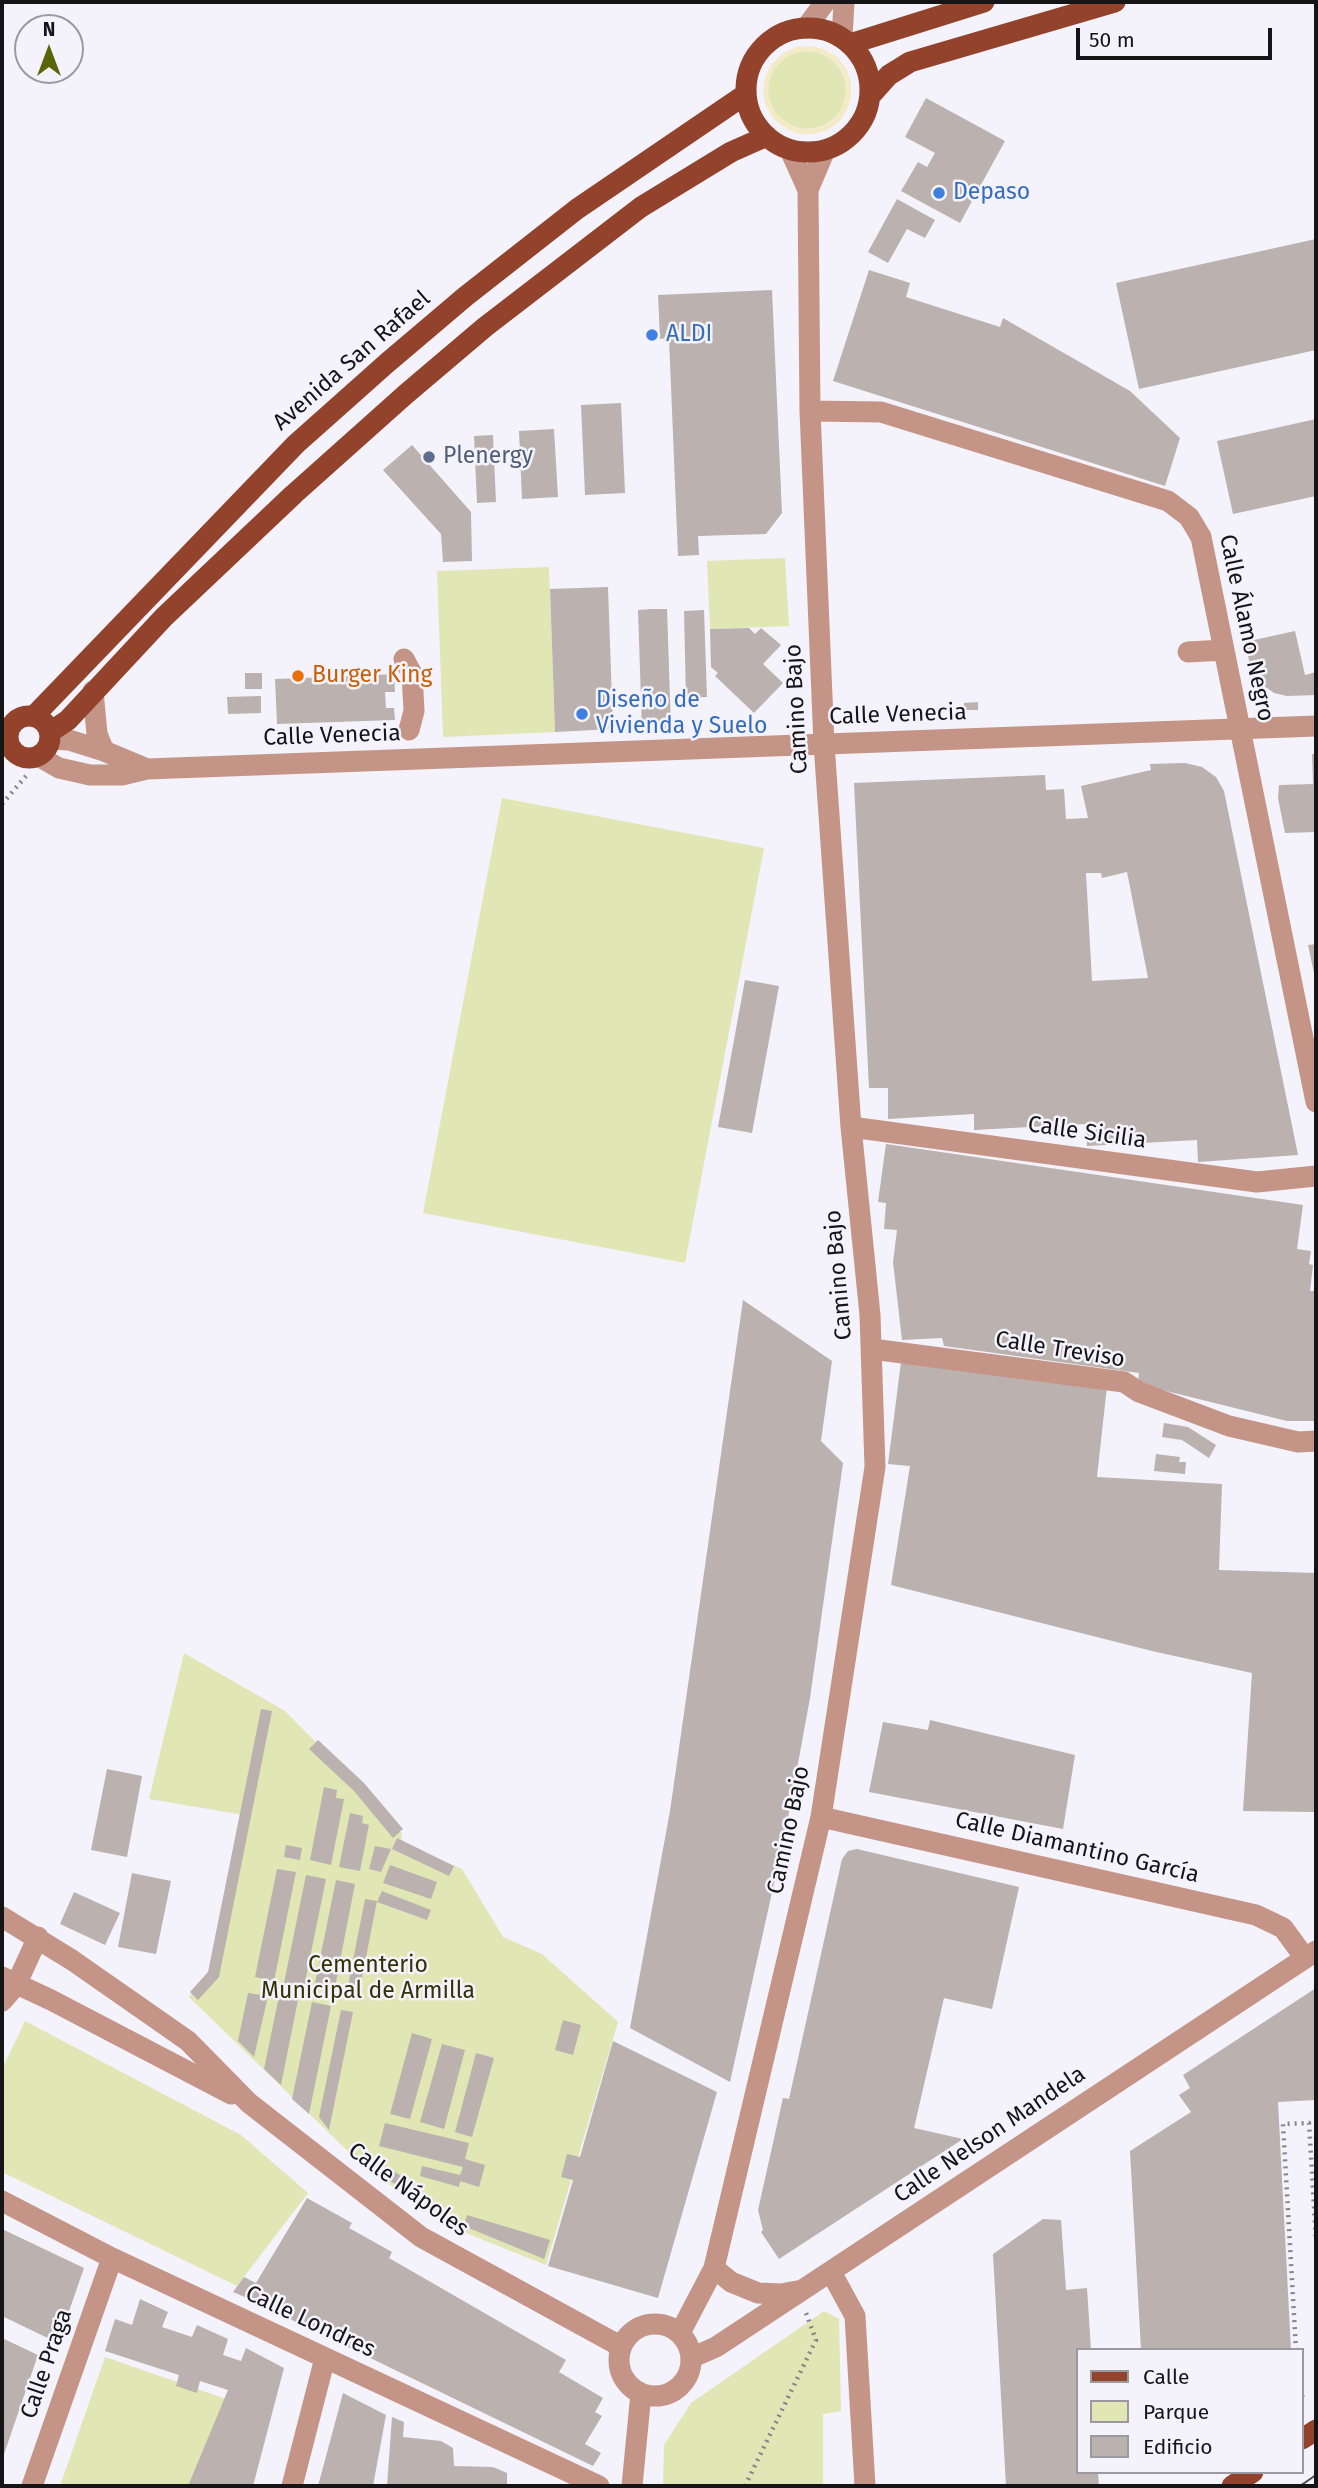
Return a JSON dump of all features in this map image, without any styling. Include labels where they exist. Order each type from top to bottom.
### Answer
[{"type":"main road","points":[[846,41],[984,2]]},
{"type":"main road","points":[[871,95],[889,75],[910,62],[1115,2]]},
{"type":"main road","points":[[806,28],[825,31],[846,41],[861,57],[869,75],[871,95],[866,114],[856,131],[844,142],[825,150],[808,152],[790,150],[766,136],[753,118],[746,94],[750,69],[759,53],[771,41],[787,32],[806,28]]},
{"type":"main road","name":"Avenida San Rafael","points":[[25,747],[9,731],[15,721],[25,716],[34,716],[286,454],[466,296],[577,209],[746,94]]},
{"type":"main road","points":[[25,747],[68,720],[164,617],[294,494],[485,327],[641,207],[731,152],[766,136]]},
{"type":"main road","points":[[25,747],[44,722],[34,716]]},
{"type":"main road","points":[[1233,2486],[1250,2474]]},
{"type":"street","points":[[806,28],[825,2]]},
{"type":"street","points":[[844,2],[846,41]]},
{"type":"street","name":"Camino Bajo","points":[[790,150],[808,190]]},
{"type":"street","name":"Camino Bajo","points":[[680,2333],[714,2268],[821,1817],[875,1466],[872,1349],[851,1127],[824,744],[810,411],[808,190],[825,150]]},
{"type":"street","name":"Calle Álamo Negro","points":[[810,411],[881,412],[1167,501],[1189,517],[1201,537],[1316,1102]]},
{"type":"street","points":[[1188,652],[1224,650]]},
{"type":"street","points":[[404,659],[412,674],[414,711],[409,730]]},
{"type":"street","points":[[93,691],[97,734],[104,751]]},
{"type":"street","name":"Calle Venecia","points":[[25,747],[59,768],[90,775],[122,775],[147,769],[1316,726]]},
{"type":"street","name":"Calle Venecia","points":[[25,747],[69,740],[147,769]]},
{"type":"street","name":"Calle Sicilia","points":[[851,1127],[1257,1182],[1316,1176]]},
{"type":"street","name":"Calle Treviso","points":[[872,1349],[1124,1382],[1139,1392],[1229,1426],[1298,1442],[1316,1441]]},
{"type":"street","name":"Calle Diamantino García","points":[[821,1817],[1256,1915],[1283,1928],[1310,1955]]},
{"type":"street","name":"Calle Nápoles","points":[[2,1917],[38,1937],[188,2041],[249,2103],[421,2238],[620,2346]]},
{"type":"street","points":[[2,2001],[9,1981],[38,1937]]},
{"type":"street","name":"Calle Nelson Mandela","points":[[691,2358],[716,2347],[1310,1955]]},
{"type":"street","name":"Calle Nápoles","points":[[9,1981],[249,2103]]},
{"type":"street","name":"Calle Londres","points":[[2,2202],[112,2258],[598,2486]]},
{"type":"street","name":"Calle Praga","points":[[32,2486],[112,2258]]},
{"type":"street","points":[[714,2268],[731,2282],[758,2293],[781,2294],[799,2291]]},
{"type":"street","points":[[831,2272],[855,2316],[865,2486]]},
{"type":"street","points":[[663,2324],[680,2333],[687,2342],[691,2358],[687,2377],[676,2389],[664,2395],[649,2396],[625,2381],[620,2371],[618,2354],[620,2346],[633,2330],[644,2325],[663,2324]]},
{"type":"street","points":[[292,2486],[325,2358]]},
{"type":"street","points":[[632,2486],[641,2393]]},
{"type":"path","points":[[2,804],[27,776],[25,747]]},
{"type":"path","points":[[1296,2348],[1283,2124],[1309,2123],[1316,2240]]},
{"type":"path","points":[[745,2486],[816,2340],[799,2291]]},
{"type":"green space","points":[[807,51],[822,54],[835,62],[843,75],[846,90],[843,105],[835,118],[822,126],[807,129],[792,126],[779,118],[771,105],[768,90],[771,75],[779,62],[792,54]]},
{"type":"green space","points":[[785,558],[789,626],[710,629],[707,561]]},
{"type":"green space","points":[[549,567],[555,732],[443,737],[437,571]]},
{"type":"green space","points":[[502,798],[764,848],[685,1263],[423,1213]]},
{"type":"green space","name":"Cementerio Municipal de Armilla","points":[[184,1653],[285,1711],[402,1834],[401,1843],[462,1869],[503,1937],[542,1954],[618,2022],[546,2265],[446,2225],[361,2164],[189,1997],[210,1970],[244,1815],[149,1799]]},
{"type":"green space","points":[[25,2021],[241,2135],[308,2193],[237,2286],[2,2172],[2,2069]]},
{"type":"green space","points":[[824,2311],[839,2319],[841,2411],[823,2414],[823,2486],[663,2486],[664,2445],[691,2403]]},
{"type":"green space","points":[[105,2357],[226,2399],[192,2486],[60,2486]]},
{"type":"sand","points":[[812,46],[837,57],[846,68],[851,82],[847,110],[839,122],[814,134],[799,134],[775,120],[766,107],[763,92],[765,77],[772,64],[783,53],[797,47]],"holes":[[[797,52],[823,54],[835,62],[843,73],[845,99],[840,111],[831,121],[819,128],[795,128],[776,114],[770,104],[769,80],[784,58]]]},
{"type":"building","points":[[926,98],[1005,141],[960,223],[901,191],[918,162],[927,167],[935,153],[905,137]]},
{"type":"building","points":[[897,199],[935,220],[925,238],[907,229],[888,263],[868,252]]},
{"type":"building","points":[[1316,239],[1316,350],[1139,389],[1116,283]]},
{"type":"building","points":[[869,270],[910,283],[906,297],[1000,327],[1003,318],[1130,391],[1180,438],[1165,486],[833,381]]},
{"type":"building","points":[[772,290],[782,513],[766,534],[698,536],[699,555],[678,556],[669,338],[660,339],[658,295]]},
{"type":"building","points":[[621,403],[625,493],[585,495],[581,405]]},
{"type":"building","points":[[1316,419],[1316,496],[1233,514],[1217,441]]},
{"type":"building","points":[[554,429],[558,497],[522,499],[519,431]]},
{"type":"building","points":[[493,435],[496,502],[477,503],[474,436]]},
{"type":"building","points":[[412,445],[471,512],[472,561],[443,562],[441,534],[383,470]]},
{"type":"building","points":[[608,587],[613,729],[555,732],[550,589]]},
{"type":"building","points":[[667,609],[671,729],[642,730],[638,610]]},
{"type":"building","points":[[704,610],[707,697],[686,698],[684,611]]},
{"type":"building","points":[[749,628],[755,634],[761,628],[781,645],[763,664],[783,683],[754,713],[715,676],[718,673],[711,667],[710,629]]},
{"type":"building","points":[[1295,631],[1305,675],[1316,672],[1316,695],[1287,696],[1274,693],[1260,683],[1250,665],[1245,642]]},
{"type":"building","points":[[375,670],[375,675],[394,674],[395,692],[385,692],[386,708],[394,708],[395,720],[277,724],[275,679],[332,677],[332,672],[345,672],[346,676],[362,676],[362,671]]},
{"type":"building","points":[[245,673],[262,673],[262,689],[245,689]]},
{"type":"building","points":[[261,696],[261,713],[228,714],[227,697]]},
{"type":"building","points":[[978,702],[978,710],[964,710],[964,703]]},
{"type":"building","points":[[1312,754],[1316,754],[1316,832],[1285,833],[1278,798],[1279,785],[1313,784]]},
{"type":"building","points":[[1185,763],[1202,767],[1216,777],[1224,791],[1298,1155],[1198,1162],[1197,1140],[1087,1146],[1086,1124],[974,1130],[974,1114],[888,1119],[888,1088],[869,1088],[854,783],[1045,775],[1046,790],[1064,789],[1066,819],[1088,818],[1081,786],[1151,770],[1150,764]],"holes":[[[1127,872],[1148,978],[1092,981],[1086,873],[1101,873],[1102,878]]]},
{"type":"building","points":[[1316,944],[1316,978],[1315,978],[1308,945]]},
{"type":"building","points":[[745,980],[779,986],[752,1133],[718,1127]]},
{"type":"building","points":[[886,1144],[1303,1205],[1297,1249],[1311,1251],[1309,1264],[1313,1265],[1310,1291],[1316,1291],[1316,1421],[1287,1421],[1138,1384],[1139,1373],[944,1346],[942,1338],[902,1340],[893,1262],[897,1230],[884,1229],[886,1203],[878,1202]]},
{"type":"building","points":[[743,1300],[832,1361],[821,1441],[843,1463],[810,1698],[785,1834],[730,2082],[630,2028],[670,1811]]},
{"type":"building","points":[[901,1362],[1107,1386],[1097,1477],[1222,1484],[1219,1570],[1316,1573],[1316,1812],[1243,1811],[1252,1673],[1152,1651],[891,1585],[910,1466],[888,1464]]},
{"type":"building","points":[[1164,1423],[1188,1427],[1216,1445],[1209,1458],[1182,1440],[1162,1437]]},
{"type":"building","points":[[1156,1454],[1180,1457],[1179,1462],[1186,1462],[1185,1474],[1154,1471]]},
{"type":"building","points":[[261,1709],[272,1711],[219,1977],[198,2000],[190,1992],[208,1972]]},
{"type":"building","points":[[930,1720],[1075,1755],[1063,1829],[869,1792],[883,1722],[928,1730]]},
{"type":"building","points":[[318,1740],[364,1783],[403,1829],[393,1838],[354,1791],[309,1749]]},
{"type":"building","points":[[107,1769],[142,1776],[127,1857],[91,1850]]},
{"type":"building","points":[[324,1787],[337,1790],[336,1798],[344,1799],[331,1865],[310,1860]]},
{"type":"building","points":[[350,1813],[363,1816],[362,1823],[369,1825],[360,1871],[339,1867]]},
{"type":"building","points":[[397,1838],[454,1866],[449,1876],[392,1849]]},
{"type":"building","points":[[286,1845],[302,1848],[300,1860],[284,1857]]},
{"type":"building","points":[[375,1846],[391,1849],[381,1872],[369,1869]]},
{"type":"building","points":[[857,1849],[1019,1887],[992,2009],[944,1998],[914,2128],[963,2139],[779,2259],[761,2232],[763,2230],[758,2210],[783,2098],[789,2099],[842,1859],[848,1851]]},
{"type":"building","points":[[390,1865],[437,1882],[431,1899],[383,1883]]},
{"type":"building","points":[[277,1869],[296,1872],[274,1981],[255,1977]]},
{"type":"building","points":[[132,1873],[171,1881],[156,1954],[118,1947]]},
{"type":"building","points":[[306,1875],[326,1879],[304,1987],[284,1983]]},
{"type":"building","points":[[336,1880],[355,1884],[334,1992],[314,1988]]},
{"type":"building","points":[[382,1891],[431,1910],[427,1920],[377,1902]]},
{"type":"building","points":[[74,1892],[120,1913],[105,1945],[60,1924]]},
{"type":"building","points":[[365,1899],[377,1901],[358,1998],[346,1996]]},
{"type":"building","points":[[1316,1988],[1316,2100],[1278,2102],[1291,2348],[1141,2348],[1130,2151],[1191,2112],[1179,2095],[1190,2088],[1183,2075]]},
{"type":"building","points":[[248,1993],[268,1996],[254,2057],[238,2041]]},
{"type":"building","points":[[279,1996],[298,2000],[281,2085],[264,2069]]},
{"type":"building","points":[[312,2002],[331,2006],[309,2114],[292,2099]]},
{"type":"building","points":[[341,2010],[353,2012],[329,2130],[319,2117]]},
{"type":"building","points":[[563,2020],[581,2025],[573,2055],[555,2050]]},
{"type":"building","points":[[412,2033],[432,2039],[410,2119],[390,2114]]},
{"type":"building","points":[[613,2041],[717,2092],[658,2298],[548,2266],[573,2180],[561,2177],[567,2154],[580,2157]]},
{"type":"building","points":[[442,2044],[465,2050],[444,2129],[420,2122]]},
{"type":"building","points":[[476,2053],[494,2058],[472,2137],[455,2132]]},
{"type":"building","points":[[385,2123],[469,2143],[465,2159],[485,2165],[479,2187],[460,2181],[459,2187],[420,2176],[422,2166],[460,2175],[463,2167],[379,2146]]},
{"type":"building","points":[[375,2159],[418,2187],[414,2197],[371,2168]]},
{"type":"building","points":[[307,2198],[352,2223],[349,2228],[392,2252],[389,2258],[566,2360],[559,2372],[603,2398],[595,2412],[602,2416],[585,2444],[601,2453],[593,2466],[294,2321],[249,2296],[247,2298],[233,2292],[244,2277],[256,2283]]},
{"type":"building","points":[[467,2215],[550,2240],[544,2259],[464,2226]]},
{"type":"building","points":[[1043,2219],[1061,2220],[1066,2290],[1087,2288],[1091,2348],[1076,2348],[1076,2474],[1098,2474],[1099,2486],[1006,2486],[993,2254]]},
{"type":"building","points":[[2,2229],[84,2268],[58,2343],[2,2316]]},
{"type":"building","points":[[140,2299],[168,2312],[162,2327],[192,2337],[197,2325],[228,2339],[223,2355],[241,2361],[246,2348],[284,2368],[253,2486],[188,2486],[228,2390],[200,2381],[197,2393],[176,2386],[179,2375],[105,2351],[115,2319],[132,2325]]},
{"type":"building","points":[[2,2338],[38,2355],[2,2460]]},
{"type":"building","points":[[343,2393],[386,2415],[373,2486],[318,2486]]},
{"type":"building","points":[[392,2417],[404,2422],[403,2437],[441,2441],[453,2448],[454,2466],[493,2467],[507,2473],[507,2486],[387,2486]]},
{"type":"tram line","points":[[1300,2486],[1316,2475]]},
{"type":"place","name":"Depaso","points":[[939,193]]},
{"type":"place","name":"ALDI","points":[[652,335]]},
{"type":"place","name":"Plenergy","points":[[429,457]]},
{"type":"place","name":"Burger King","points":[[298,676]]},
{"type":"place","name":"Diseño de Vivienda y Suelo","points":[[582,714]]}]
